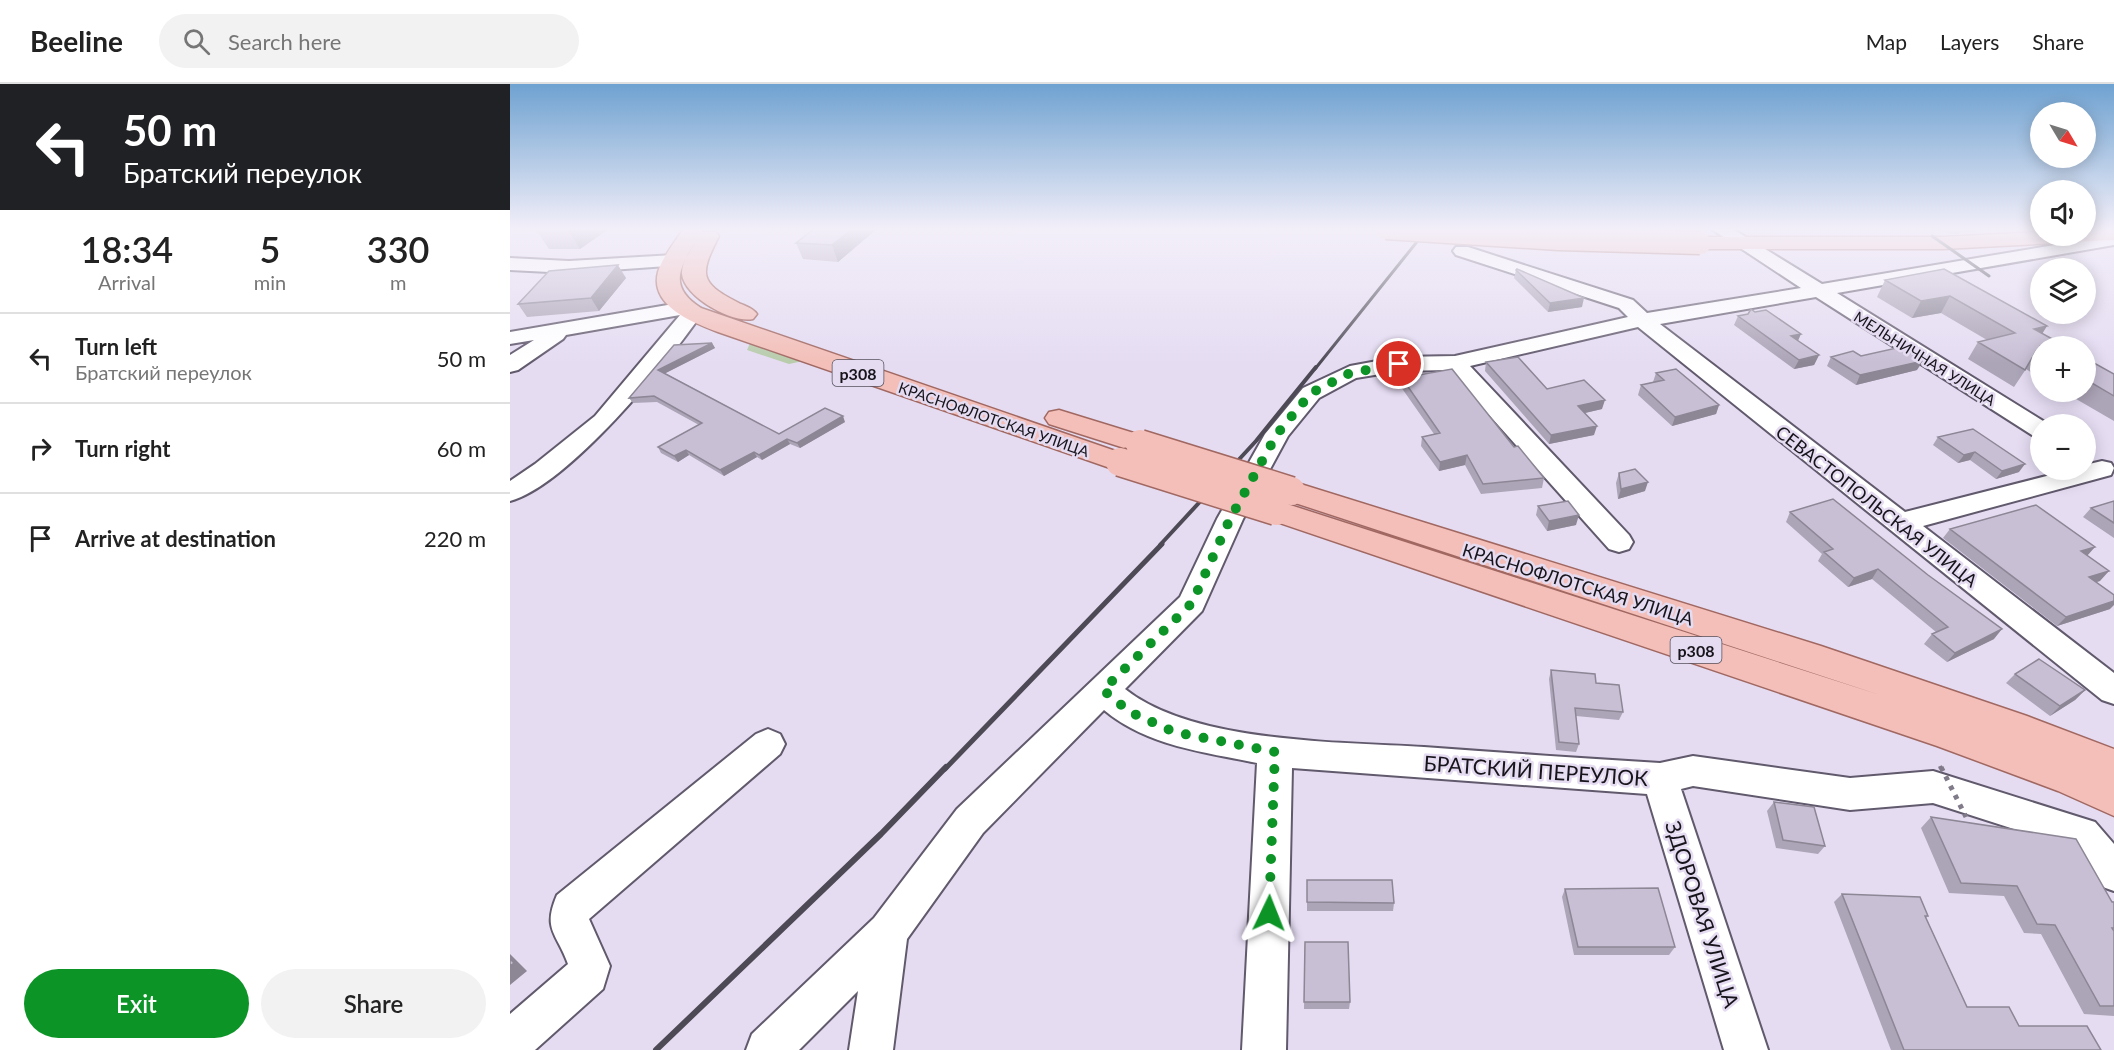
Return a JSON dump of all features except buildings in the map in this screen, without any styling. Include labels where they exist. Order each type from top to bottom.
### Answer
[{"type":"main road","points":[[670,273],[668,280],[670,292],[689,310]]},
{"type":"main road","points":[[693,273],[698,286],[721,303],[782,327],[1130,453],[1283,501]]},
{"type":"main road","name":"КРАСНОФЛОТСКАЯ УЛИЦА","points":[[689,310],[747,334],[1130,453]]},
{"type":"main road","name":"КРАСНОФЛОТСКАЯ УЛИЦА","points":[[1283,501],[1390,525],[1884,681],[2013,725],[2114,767]]},
{"type":"main road","name":"КРАСНОФЛОТСКАЯ УЛИЦА","points":[[1283,501],[1947,733],[2072,778],[2114,797]]},
{"type":"street","name":"СЕВАСТОПОЛЬСКАЯ УЛИЦА","points":[[1530,273],[1626,304],[1642,320],[2114,691]]},
{"type":"street","name":"МЕЛЬНИЧНАЯ УЛИЦА","points":[[1790,273],[2030,424]]},
{"type":"street","points":[[768,1050],[888,932],[970,821],[1192,603],[1230,519],[1277,434],[1311,393],[1350,373],[1399,364],[1455,363],[1642,320],[1710,311],[1915,273]]},
{"type":"street","points":[[510,338],[689,310]]},
{"type":"street","points":[[510,493],[544,470],[603,421],[689,310]]},
{"type":"street","points":[[510,365],[566,328]]},
{"type":"street","points":[[1455,363],[1619,542]]},
{"type":"street","points":[[1899,523],[2100,467]]},
{"type":"street","name":"БРАТСКИЙ ПЕРЕУЛОК","points":[[1103,690],[1130,712],[1174,732],[1275,752],[1660,779],[1693,771],[1850,794],[1934,787],[2082,834],[2114,873]]},
{"type":"street","points":[[510,1043],[588,974],[590,963],[569,918],[571,909],[768,744]]},
{"type":"street","points":[[1264,1050],[1275,752]]},
{"type":"street","name":"ЗДОРОВАЯ УЛИЦА","points":[[1660,779],[1746,1050]]},
{"type":"street","points":[[871,1050],[888,932]]},
{"type":"path","points":[[1940,766],[1966,817]]},
{"type":"green space","points":[[751,341],[808,360],[789,364],[747,350]]},
{"type":"railway","points":[[1315,369],[1392,273]]},
{"type":"railway","points":[[1985,273],[1989,276]]},
{"type":"railway","points":[[1160,545],[1256,441],[1316,367]]},
{"type":"railway","points":[[945,769],[1162,544]]},
{"type":"railway","points":[[656,1050],[881,834],[946,767]]},
{"type":"route","points":[[1269,913],[1275,752],[1174,732],[1130,712],[1103,690],[1192,603],[1230,519],[1277,434],[1311,393],[1350,373],[1399,364]]}]
